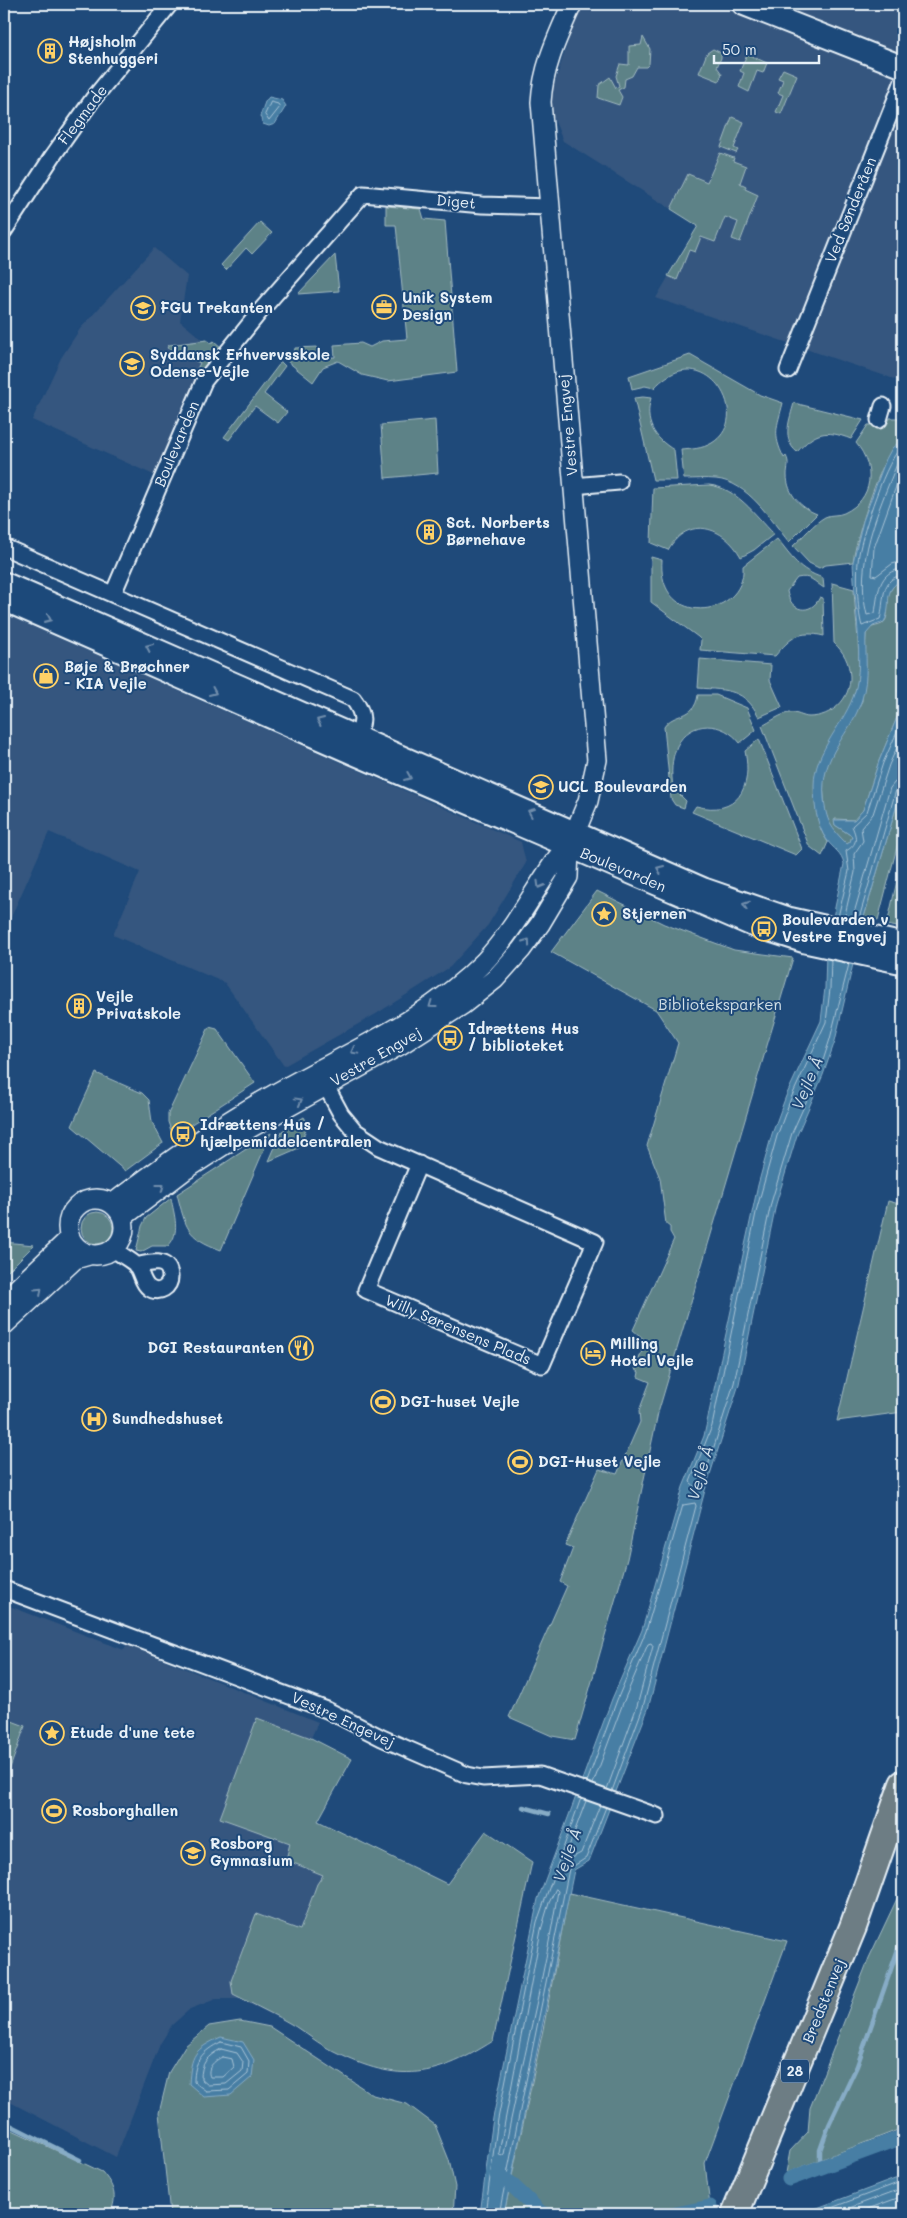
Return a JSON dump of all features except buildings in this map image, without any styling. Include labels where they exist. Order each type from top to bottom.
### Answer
[{"type":"highway","name":"Bredstenvej","points":[[735,2214],[853,1927],[903,1784]]},
{"type":"main road","points":[[743,4],[903,67]]},
{"type":"main road","name":"Boulevarden","points":[[4,583],[354,745]]},
{"type":"main road","name":"Boulevarden","points":[[4,600],[354,745],[573,839],[752,924],[790,938],[822,935],[868,946],[903,963]]},
{"type":"main road","name":"Boulevarden","points":[[868,946],[903,944]]},
{"type":"street","name":"Flegmade","points":[[4,231],[52,156],[93,100],[170,4]]},
{"type":"street","name":"Vestre Engvej","points":[[117,1210],[165,1184],[250,1128],[418,1014],[482,963],[506,936],[530,903],[550,868],[573,839],[591,791],[596,760],[541,102],[542,84],[547,60],[572,4]]},
{"type":"street","name":"Ved Sønderåen","points":[[788,370],[903,81]]},
{"type":"street","name":"Diget","points":[[363,194],[482,205],[549,207]]},
{"type":"street","name":"Boulevarden","points":[[113,594],[204,381],[262,308],[363,194]]},
{"type":"street","points":[[573,486],[619,482]]},
{"type":"street","points":[[4,548],[353,699],[359,706],[364,719],[354,745]]},
{"type":"street","name":"Willy Sørensens Plads","points":[[322,1079],[341,1114],[355,1132],[379,1147],[419,1164],[595,1242],[542,1365],[366,1290],[419,1164]]},
{"type":"street","points":[[4,1325],[75,1259],[89,1255],[102,1255],[119,1244],[124,1231],[117,1210],[98,1199],[83,1202],[77,1206],[68,1224],[70,1238],[77,1248],[89,1255]]},
{"type":"street","points":[[4,1301],[70,1238]]},
{"type":"street","points":[[114,1249],[136,1266]]},
{"type":"street","name":"Vestre Engevej","points":[[4,1589],[327,1710],[382,1738],[467,1775],[483,1778],[540,1775],[658,1816]]},
{"type":"shaded area","points":[[580,4],[903,4],[903,382],[656,298],[698,226],[563,141],[548,104]]},
{"type":"shaded area","name":"Syddansk Erhvervsskole Odense-Vejle","points":[[154,248],[187,276],[180,321],[216,351],[201,370],[156,476],[32,420],[61,358],[80,329]]},
{"type":"shaded area","points":[[4,614],[521,842],[526,863],[488,925],[450,967],[376,1014],[284,1066],[225,983],[113,935],[140,872],[49,832],[4,933]]},
{"type":"shaded area","name":"Rosborg Gymnasium","points":[[4,1604],[124,1650],[127,1645],[318,1722],[311,1738],[352,1759],[317,1821],[447,1885],[284,2020],[239,1999],[216,1999],[190,2009],[172,2025],[160,2044],[116,2157],[4,2099]]},
{"type":"green space","points":[[643,37],[650,49],[649,64],[646,67],[637,67],[632,76],[625,79],[624,87],[618,90],[622,97],[619,105],[598,98],[599,85],[610,77],[616,88],[619,86],[616,76],[620,64],[629,65],[629,46],[641,45]]},
{"type":"green space","points":[[713,49],[721,53],[717,67],[722,74],[719,81],[699,73],[707,53]]},
{"type":"green space","points":[[747,54],[767,63],[763,73],[757,71],[749,92],[739,87],[744,73],[740,71]]},
{"type":"green space","points":[[783,69],[797,75],[781,114],[776,112],[783,95],[778,93],[783,80],[778,78]]},
{"type":"green space","points":[[732,117],[744,122],[734,148],[738,150],[736,153],[721,147]]},
{"type":"green space","points":[[720,153],[734,158],[733,161],[746,166],[740,183],[746,186],[745,189],[758,195],[740,242],[732,239],[738,222],[725,217],[715,242],[701,237],[695,252],[689,250],[677,280],[668,276],[698,226],[671,209],[688,174],[707,182]]},
{"type":"green space","points":[[386,206],[421,209],[424,219],[445,221],[457,372],[388,381],[362,375],[338,361],[323,367],[313,382],[287,361],[294,354],[295,348],[317,347],[318,358],[335,357],[334,345],[361,343],[370,347],[382,341],[407,339],[396,225],[386,225]]},
{"type":"green space","points":[[260,222],[272,233],[252,254],[246,248],[226,270],[221,265]]},
{"type":"green space","points":[[335,255],[339,291],[298,294]]},
{"type":"green space","points":[[207,340],[211,343],[214,341],[222,348],[201,374],[195,373],[200,363],[167,348],[169,345]]},
{"type":"green space","points":[[690,355],[760,395],[783,403],[777,436],[780,450],[788,461],[787,475],[789,488],[800,504],[817,514],[789,542],[757,503],[738,487],[716,479],[684,479],[681,450],[708,445],[724,431],[728,415],[726,399],[718,385],[705,375],[690,370],[672,374],[654,388],[645,386],[632,389],[629,376]]},
{"type":"green space","points":[[281,362],[285,366],[264,394],[287,412],[278,423],[255,406],[229,440],[224,437]]},
{"type":"green space","points":[[634,398],[651,398],[649,415],[656,435],[674,450],[677,480],[653,480]]},
{"type":"green space","points":[[794,403],[863,420],[851,439],[834,434],[821,434],[809,440],[797,452],[792,447],[788,435]]},
{"type":"green space","points":[[890,418],[903,418],[903,439],[893,448],[880,472],[863,521],[853,562],[826,565],[819,568],[809,563],[793,546],[821,520],[827,516],[844,513],[861,500],[869,482],[869,472],[867,462],[856,443],[868,425],[887,425]]},
{"type":"green space","points":[[435,420],[438,473],[385,478],[381,425]]},
{"type":"green space","points":[[709,485],[728,491],[745,503],[774,534],[754,550],[741,557],[734,546],[725,538],[716,532],[706,529],[695,529],[685,532],[676,539],[668,550],[651,543],[653,488]]},
{"type":"green space","points":[[777,539],[802,567],[823,578],[824,588],[812,579],[802,577],[797,578],[787,591],[792,603],[801,609],[811,607],[820,597],[823,598],[824,636],[808,634],[796,637],[786,644],[775,656],[700,650],[701,640],[698,637],[651,602],[651,557],[662,560],[664,582],[673,598],[686,606],[702,609],[718,605],[731,597],[740,584],[743,566]]},
{"type":"green space","points":[[903,579],[903,651],[898,692],[903,695],[903,703],[879,761],[863,810],[854,820],[835,819],[835,825],[852,836],[847,844],[830,827],[825,810],[823,785],[827,763],[862,701],[866,634],[870,628],[882,624],[886,620],[890,591]]},
{"type":"green space","points":[[832,583],[854,589],[859,663],[857,685],[852,702],[822,756],[817,771],[814,789],[816,810],[823,835],[828,842],[822,856],[809,846],[762,726],[787,713],[809,717],[825,714],[844,699],[850,676],[847,662],[841,650],[834,643]]},
{"type":"green space","points":[[700,659],[771,665],[770,680],[782,707],[759,717],[748,701],[741,696],[718,689],[698,688]]},
{"type":"green space","points":[[698,695],[716,695],[747,708],[756,730],[740,743],[725,730],[707,726],[698,727],[683,737],[675,751],[672,772],[673,788],[686,801],[684,808],[675,805],[671,799],[664,727],[668,722],[692,709]]},
{"type":"green space","points":[[759,739],[802,849],[796,855],[692,812],[696,806],[722,807],[732,803],[739,796],[744,788],[746,777],[745,751]]},
{"type":"green space","points":[[903,784],[903,824],[878,920],[864,917]]},
{"type":"green space","points":[[903,854],[903,928],[887,925]]},
{"type":"green space","name":"Biblioteksparken","points":[[597,891],[664,924],[734,950],[793,958],[658,1413],[627,1559],[575,1740],[552,1736],[509,1717],[567,1586],[560,1582],[573,1548],[565,1545],[599,1469],[617,1474],[640,1422],[639,1411],[650,1382],[638,1377],[639,1372],[635,1369],[646,1341],[633,1330],[674,1239],[670,1232],[670,1227],[666,1224],[660,1178],[647,1146],[678,1043],[656,1010],[551,952]]},
{"type":"green space","points":[[209,1027],[217,1029],[255,1083],[173,1136],[168,1122],[168,1114]]},
{"type":"green space","points":[[96,1073],[142,1093],[149,1100],[152,1122],[163,1143],[125,1171],[72,1126]]},
{"type":"green space","points":[[304,1117],[308,1124],[299,1148],[269,1161],[282,1131]]},
{"type":"green space","points":[[271,1133],[221,1250],[201,1241],[189,1230],[177,1194]]},
{"type":"green space","points":[[171,1198],[176,1224],[172,1241],[168,1246],[152,1246],[141,1252],[136,1251],[142,1226],[146,1218]]},
{"type":"green space","points":[[888,1201],[903,1205],[903,1412],[837,1421]]},
{"type":"green space","points":[[97,1212],[109,1216],[113,1228],[109,1240],[97,1244],[85,1240],[81,1228],[85,1216]]},
{"type":"green space","points":[[4,1242],[34,1245],[4,1275]]},
{"type":"green space","points":[[4,1718],[25,1726],[4,1785]]},
{"type":"green space","points":[[257,1718],[311,1738],[352,1759],[318,1821],[447,1884],[486,1831],[532,1862],[493,2041],[471,2054],[431,2070],[393,2072],[373,2068],[329,2049],[290,2023],[233,1994],[231,1981],[256,1914],[300,1930],[317,1884],[323,1875],[286,1860],[290,1843],[220,1818]]},
{"type":"green space","points":[[903,1886],[903,2128],[786,2173],[790,2151],[808,2132],[810,2108],[869,1958]]},
{"type":"green space","points":[[569,1893],[787,1941],[705,2163],[710,2207],[707,2214],[504,2214],[544,2025]]},
{"type":"green space","points":[[240,2021],[270,2027],[373,2095],[407,2104],[435,2125],[449,2160],[455,2187],[453,2214],[170,2214],[159,2113],[169,2072],[185,2046],[209,2026]]},
{"type":"green space","points":[[4,2126],[102,2172],[114,2192],[114,2202],[110,2214],[4,2214]]},
{"type":"water","points":[[269,97],[282,100],[286,106],[275,124],[269,126],[263,124],[260,116]]},
{"type":"water","name":"Vejle Å","points":[[903,439],[903,579],[896,584],[890,593],[887,615],[884,622],[873,626],[866,634],[866,675],[862,699],[851,724],[831,757],[824,782],[825,806],[830,824],[847,844],[850,842],[852,836],[835,825],[834,820],[854,820],[863,810],[879,761],[903,703],[903,784],[864,917],[835,1041],[823,1075],[797,1135],[776,1204],[739,1384],[705,1490],[648,1709],[589,1861],[574,1870],[504,2214],[480,2214],[493,2118],[538,1899],[612,1699],[642,1630],[683,1487],[704,1436],[758,1185],[772,1134],[786,1096],[821,1021],[825,988],[826,951],[844,864],[820,828],[814,799],[815,772],[825,748],[851,703],[855,691],[858,679],[859,647],[853,562],[863,521],[886,459],[892,448]]},
{"type":"water","points":[[221,2037],[243,2042],[254,2060],[252,2077],[231,2095],[204,2097],[189,2084],[191,2066],[200,2049]]},
{"type":"water","points":[[903,2176],[903,2214],[801,2214]]},
{"type":"waterway","points":[[523,1807],[549,1814]]},
{"type":"waterway","points":[[820,2168],[820,2150],[829,2125],[857,2066],[903,1935]]},
{"type":"waterway","points":[[4,2122],[80,2160]]},
{"type":"waterway","points":[[789,2179],[903,2137]]},
{"type":"waterway","points":[[497,2175],[510,2183],[541,2213],[546,2214]]},
{"type":"waterway","points":[[676,2214],[710,2207]]},
{"type":"place","name":"Højsholm Stenhuggeri","points":[[50,51]]},
{"type":"place","name":"Unik System Design","points":[[384,307]]},
{"type":"place","name":"FGU Trekanten","points":[[143,308]]},
{"type":"place","name":"Syddansk Erhvervsskole Odense-Vejle","points":[[132,364]]},
{"type":"place","name":"Sct. Norberts Børnehave","points":[[429,532]]},
{"type":"place","name":"Bøje & Brøchner - KIA Vejle","points":[[46,676]]},
{"type":"place","name":"UCL Boulevarden","points":[[541,787]]},
{"type":"place","name":"Stjernen","points":[[604,914]]},
{"type":"place","name":"Boulevarden v Vestre Engvej","points":[[764,929]]},
{"type":"place","name":"Vejle Privatskole","points":[[79,1006]]},
{"type":"place","name":"Idrættens Hus / biblioteket","points":[[450,1038]]},
{"type":"place","name":"Idrættens Hus / hjælpemiddelcentralen","points":[[183,1134]]},
{"type":"place","name":"DGI Restauranten","points":[[301,1348]]},
{"type":"place","name":"Milling Hotel Vejle","points":[[593,1353]]},
{"type":"place","name":"DGI-huset Vejle","points":[[383,1402]]},
{"type":"place","name":"Sundhedshuset","points":[[94,1419]]},
{"type":"place","name":"DGI-Huset Vejle","points":[[520,1462]]},
{"type":"place","name":"Etude d'une tete","points":[[52,1733]]},
{"type":"place","name":"Rosborghallen","points":[[54,1811]]},
{"type":"place","name":"Rosborg Gymnasium","points":[[193,1853]]}]
